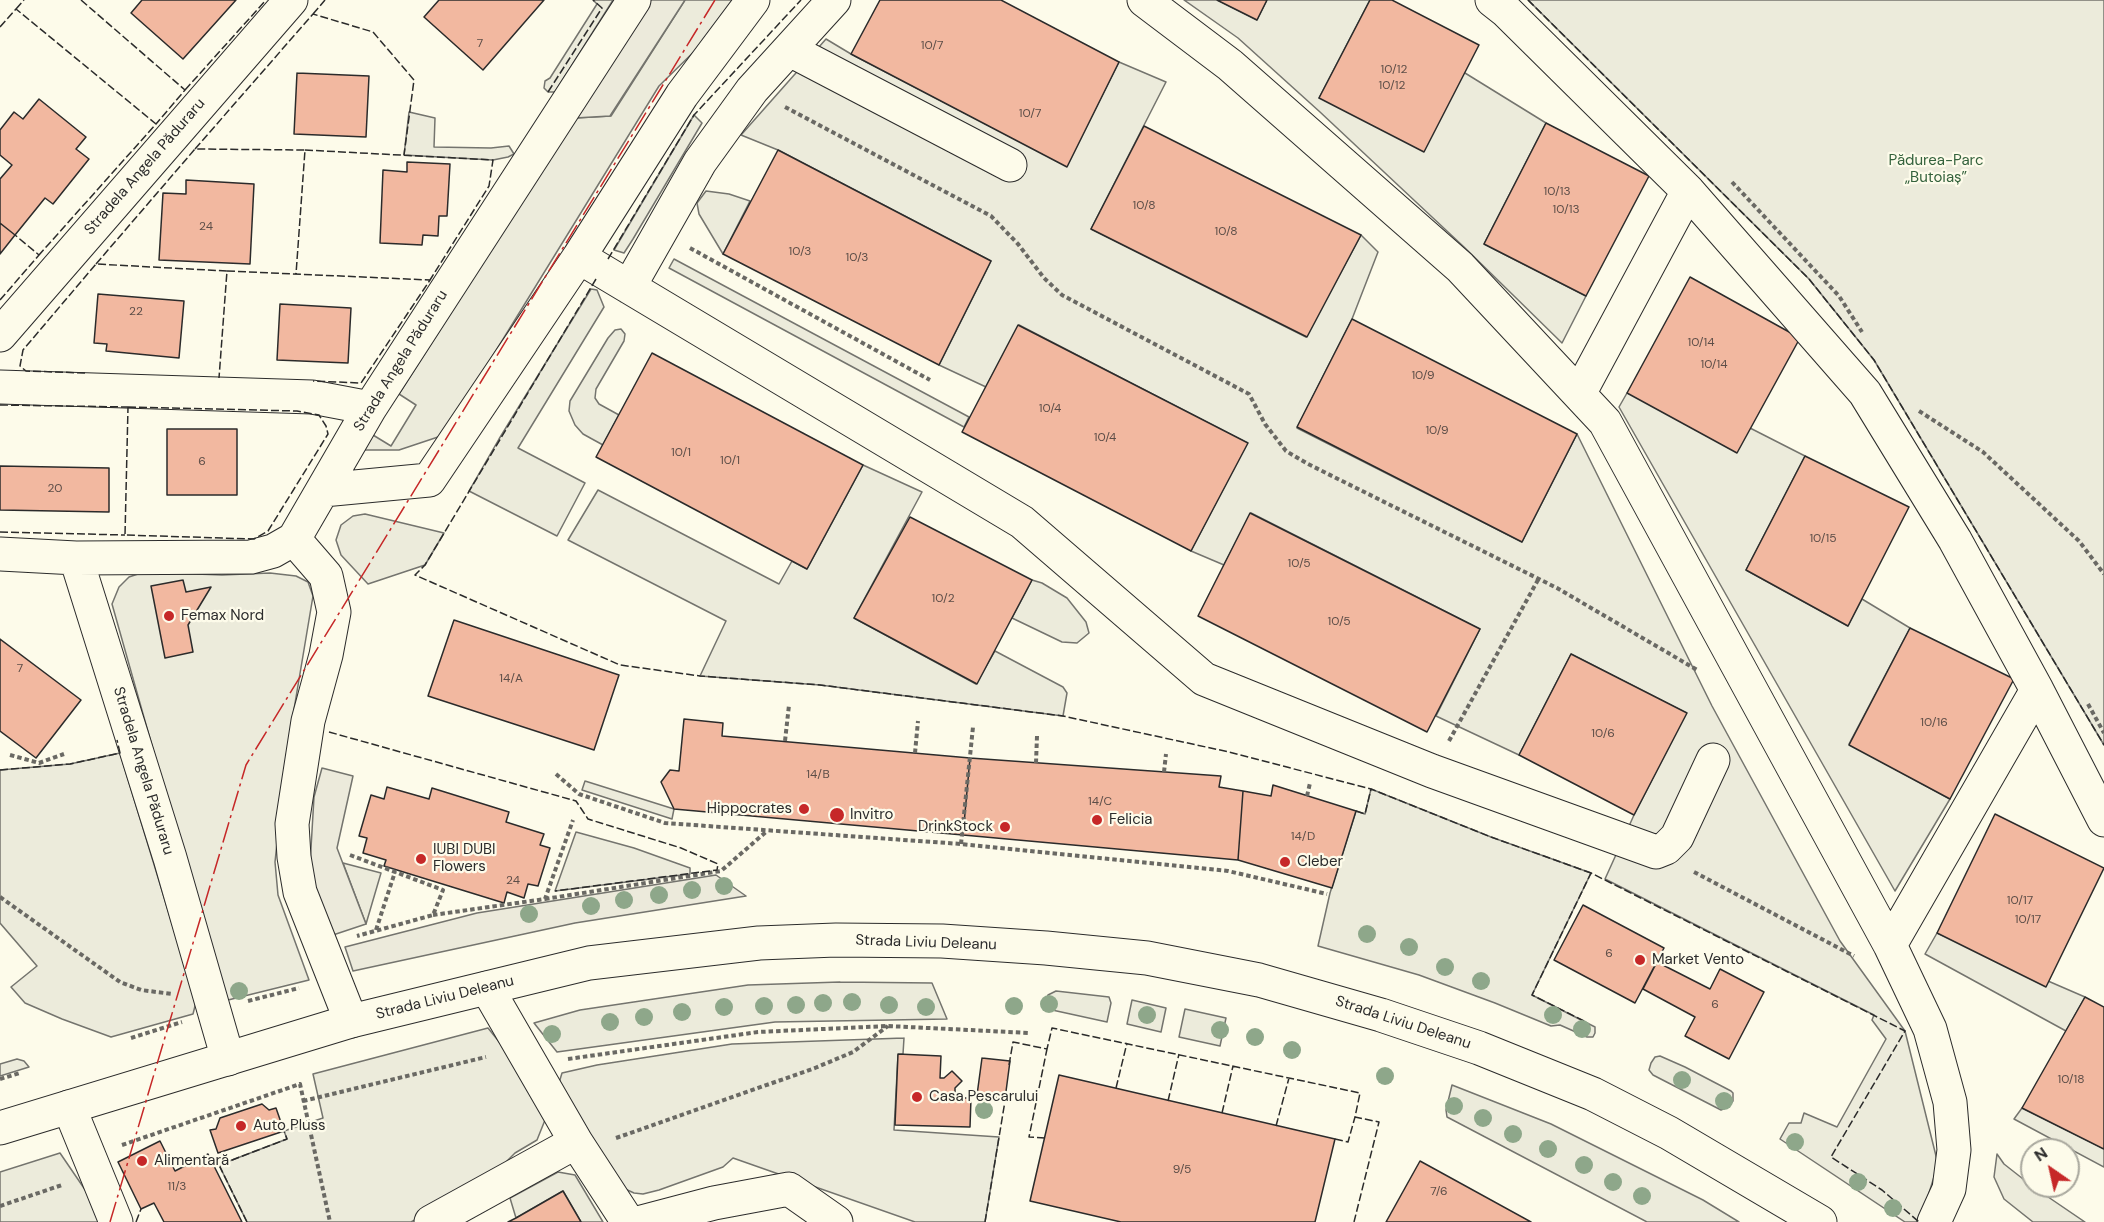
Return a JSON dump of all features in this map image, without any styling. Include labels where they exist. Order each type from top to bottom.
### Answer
[{"type":"street","name":"Stradela Angela Păduraru","points":[[0,334],[291,0]]},
{"type":"street","name":"Strada Angela Păduraru","points":[[294,539],[370,408],[634,0]]},
{"type":"street","points":[[323,490],[429,480],[579,257],[682,95],[753,0]]},
{"type":"street","points":[[629,287],[700,162],[752,90],[834,0]]},
{"type":"street","points":[[1144,0],[1230,65],[1460,267],[1605,422],[1890,945],[1930,1029],[1950,1102],[1954,1150],[1949,1189],[1934,1222]]},
{"type":"street","points":[[1492,0],[1506,11],[1688,191],[1865,393],[1955,540],[2037,690],[2104,820]]},
{"type":"street","points":[[790,50],[1010,165]]},
{"type":"street","points":[[1579,394],[1688,191]]},
{"type":"street","points":[[579,257],[1022,522],[1204,679],[1432,771],[1656,852],[1666,848],[1677,837],[1713,760]]},
{"type":"street","points":[[0,387],[312,397],[370,408]]},
{"type":"street","points":[[0,554],[76,558],[251,557],[273,550],[294,539],[326,576],[334,612],[326,655],[308,721],[292,824],[300,892],[351,1021]]},
{"type":"street","name":"Stradela Angela Păduraru","points":[[76,558],[171,858],[227,1001],[228,1059]]},
{"type":"street","points":[[1890,945],[2037,690]]},
{"type":"street","name":"Strada Liviu Deleanu","points":[[0,1128],[351,1021],[589,963],[759,944],[836,940],[942,940],[1147,958],[1259,980],[1386,1016],[1479,1048],[1593,1094],[1669,1133],[1820,1222]]},
{"type":"street","points":[[487,988],[579,1146],[627,1222]]},
{"type":"street","points":[[69,1107],[107,1162],[117,1222]]},
{"type":"street","points":[[431,1222],[579,1146]]},
{"type":"street","points":[[642,1222],[714,1203],[789,1189],[836,1222]]},
{"type":"path","points":[[752,90],[991,216],[1018,244],[1044,278],[1062,295],[1249,394],[1265,424],[1286,451],[1539,579],[1699,672]]},
{"type":"path","points":[[661,232],[930,380]]},
{"type":"path","points":[[1911,405],[1983,452],[2079,541],[2104,574]]},
{"type":"path","points":[[1432,771],[1539,579]]},
{"type":"path","points":[[785,741],[789,705]]},
{"type":"path","points":[[915,753],[918,720]]},
{"type":"path","points":[[961,844],[973,728]]},
{"type":"path","points":[[1036,763],[1037,736]]},
{"type":"path","points":[[9,755],[39,763],[64,754]]},
{"type":"path","points":[[1164,772],[1166,754]]},
{"type":"path","points":[[556,774],[579,794],[665,823],[961,844],[1228,871],[1327,894]]},
{"type":"path","points":[[1307,796],[1310,783]]},
{"type":"path","points":[[545,899],[573,820]]},
{"type":"path","points":[[322,947],[433,915],[721,871],[768,830]]},
{"type":"path","points":[[1656,852],[1856,957]]},
{"type":"path","points":[[350,855],[443,890],[433,915]]},
{"type":"path","points":[[376,930],[395,872]]},
{"type":"path","points":[[0,897],[120,982],[141,990],[227,1001],[334,978]]},
{"type":"path","points":[[131,1038],[185,1021]]},
{"type":"path","points":[[579,1146],[815,1068],[853,1052],[888,1026]]},
{"type":"path","points":[[303,1101],[527,1057],[601,1053],[758,1032],[888,1026],[1029,1033]]},
{"type":"path","points":[[0,1079],[20,1073]]},
{"type":"path","points":[[0,1206],[107,1162],[122,1145],[300,1084],[330,1222]]},
{"type":"green space","points":[[593,0],[613,0],[555,92],[548,92],[544,88],[545,81],[550,78],[597,4]]},
{"type":"green space","points":[[685,0],[742,0],[711,35],[659,86],[444,435],[399,450],[363,450],[373,435],[391,446],[416,405],[399,394],[575,118],[611,116]]},
{"type":"green space","points":[[1184,0],[1217,0],[1257,20],[1267,0],[1370,0],[1319,98],[1465,73],[1546,123],[1484,244],[1586,296],[1562,343],[1320,112],[1238,38]]},
{"type":"green space","name":"Pădurea-Parc „Butoiaș”","points":[[1528,0],[2104,0],[2104,745],[1874,360],[1809,279]]},
{"type":"green space","points":[[826,39],[1067,166],[1119,62],[1166,82],[1091,229],[1306,337],[1361,235],[1378,252],[1352,319],[1297,428],[1522,542],[1577,434],[1712,706],[1840,941],[1905,1031],[1938,1164],[1920,1222],[1905,1222],[1780,1139],[1789,1123],[1801,1123],[1804,1113],[1837,1127],[1886,1039],[1872,1020],[1874,1015],[1605,879],[1634,815],[1686,713],[1571,654],[1519,755],[1436,716],[1480,629],[1251,513],[1224,565],[1191,551],[1247,443],[1019,325],[986,387],[939,365],[991,261],[778,150],[741,135]]},
{"type":"green space","points":[[409,112],[435,118],[434,147],[509,146],[514,154],[493,160],[404,155]]},
{"type":"green space","points":[[694,115],[702,123],[624,253],[614,250]]},
{"type":"green space","points":[[706,191],[729,194],[750,201],[723,254],[699,214],[697,203]]},
{"type":"green space","points":[[674,259],[969,417],[964,427],[669,268]]},
{"type":"green space","points":[[591,289],[597,290],[604,307],[518,448],[585,483],[557,536],[469,491]]},
{"type":"green space","points":[[621,329],[625,334],[624,341],[596,389],[595,398],[599,404],[619,415],[603,445],[583,434],[575,425],[569,411],[570,401],[608,338],[615,330]]},
{"type":"green space","points":[[1627,393],[1750,428],[1805,456],[1746,570],[1848,626],[1862,599],[1910,628],[1849,744],[1950,799],[1895,891],[1619,407]]},
{"type":"green space","points":[[863,465],[922,492],[854,618],[976,684],[995,651],[1063,687],[1067,693],[1063,716],[820,685],[700,676],[726,621],[568,540],[598,490],[779,584],[792,561],[807,569]]},
{"type":"green space","points":[[365,514],[444,533],[425,565],[368,584],[341,555],[336,540],[341,525],[353,516]]},
{"type":"green space","points":[[144,572],[222,575],[270,573],[296,576],[308,582],[313,596],[286,757],[275,862],[278,895],[309,980],[224,1001],[112,604],[119,587],[129,577]]},
{"type":"green space","points":[[1032,580],[1042,583],[1067,598],[1086,622],[1089,633],[1077,643],[1062,642],[1012,618]]},
{"type":"green space","points":[[120,753],[196,1002],[193,1014],[111,1037],[25,1003],[11,987],[37,966],[0,923],[0,770],[70,764]]},
{"type":"green space","points":[[585,781],[674,809],[672,819],[582,790]]},
{"type":"green space","points":[[1371,789],[1491,837],[1591,873],[1532,995],[1595,1027],[1593,1037],[1587,1037],[1560,1025],[1551,1026],[1419,975],[1318,946],[1330,893],[1356,811],[1365,814]]},
{"type":"green space","points":[[576,832],[634,848],[690,868],[690,874],[555,891]]},
{"type":"green space","points":[[343,863],[381,873],[366,924]]},
{"type":"green space","points":[[1937,933],[2085,997],[2066,1031],[1925,954]]},
{"type":"green space","points":[[840,982],[932,983],[947,1019],[775,1022],[557,1052],[534,1023],[580,1010],[748,985]]},
{"type":"green space","points":[[1056,991],[1109,997],[1111,1003],[1107,1022],[1043,1008],[1048,995]]},
{"type":"green space","points":[[1132,1000],[1166,1008],[1161,1032],[1127,1024]]},
{"type":"green space","points":[[1185,1009],[1226,1018],[1220,1046],[1179,1037]]},
{"type":"green space","points":[[488,1028],[513,1059],[545,1120],[537,1140],[515,1153],[507,1161],[500,1175],[411,1222],[247,1222],[219,1165],[287,1139],[284,1131],[323,1118],[313,1074]]},
{"type":"green space","points":[[904,1038],[903,1054],[898,1055],[894,1130],[999,1137],[985,1222],[915,1222],[733,1158],[723,1167],[659,1190],[643,1194],[634,1193],[623,1188],[559,1083],[562,1073],[597,1065],[732,1044]]},
{"type":"green space","points":[[1660,1056],[1731,1091],[1733,1101],[1721,1110],[1653,1075],[1649,1070],[1651,1063],[1655,1057]]},
{"type":"green space","points":[[17,1059],[24,1061],[29,1067],[0,1076],[0,1064]]},
{"type":"green space","points":[[1452,1085],[1551,1124],[1703,1200],[1739,1222],[1647,1222],[1447,1117],[1446,1110]]},
{"type":"green space","points":[[2022,1108],[2104,1149],[2104,1167],[2080,1154],[2080,1138],[2050,1138],[2014,1119]]},
{"type":"green space","points":[[60,1153],[90,1197],[100,1222],[0,1222],[0,1172]]},
{"type":"green space","points":[[1997,1154],[2004,1164],[2020,1177],[2020,1198],[2050,1198],[2085,1222],[2033,1222],[2004,1199],[1994,1177]]},
{"type":"green space","points":[[558,1172],[575,1175],[603,1222],[581,1222],[563,1191],[516,1218],[510,1198]]},
{"type":"shaded area","points":[[651,0],[685,0],[610,116],[575,118]]},
{"type":"shaded area","points":[[322,768],[353,776],[337,848],[366,924],[333,935],[312,880],[310,865],[314,797]]},
{"type":"shaded area","points":[[716,875],[746,896],[575,923],[353,971],[345,947],[477,913]]},
{"type":"building","points":[[142,0],[236,0],[183,59],[131,13]]},
{"type":"building","points":[[439,0],[544,0],[483,70],[424,17]]},
{"type":"building","points":[[880,0],[1001,0],[1119,62],[1067,167],[851,54]]},
{"type":"building","points":[[1217,0],[1267,0],[1257,20]]},
{"type":"building","points":[[1370,0],[1392,0],[1479,45],[1424,152],[1319,98]]},
{"type":"building","points":[[297,73],[369,76],[366,137],[294,134]]},
{"type":"building","points":[[39,99],[86,137],[76,149],[89,159],[53,204],[45,198],[15,235],[0,223],[0,179],[12,165],[0,155],[0,130],[14,112],[23,119]]},
{"type":"building","points":[[1546,123],[1649,176],[1586,296],[1484,244]]},
{"type":"building","points":[[1144,126],[1361,235],[1307,337],[1091,229]]},
{"type":"building","points":[[778,150],[991,261],[939,365],[723,254]]},
{"type":"building","points":[[407,162],[450,164],[447,216],[439,216],[438,236],[423,235],[422,245],[380,243],[383,170],[407,172]]},
{"type":"building","points":[[186,180],[254,184],[250,264],[159,260],[163,193],[186,194]]},
{"type":"building","points":[[0,223],[15,235],[0,254]]},
{"type":"building","points":[[1690,277],[1800,338],[1737,453],[1627,393]]},
{"type":"building","points":[[98,294],[184,301],[179,358],[106,351],[107,344],[94,343]]},
{"type":"building","points":[[280,304],[351,308],[348,363],[277,360]]},
{"type":"building","points":[[1352,319],[1577,434],[1522,542],[1297,427]]},
{"type":"building","points":[[1018,325],[1248,443],[1191,551],[962,432]]},
{"type":"building","points":[[652,353],[863,465],[807,569],[596,457]]},
{"type":"building","points":[[167,429],[237,429],[237,495],[167,495]]},
{"type":"building","points":[[1805,456],[1909,507],[1848,626],[1746,570]]},
{"type":"building","points":[[0,466],[109,468],[109,512],[0,510]]},
{"type":"building","points":[[1250,513],[1480,629],[1427,732],[1198,616]]},
{"type":"building","points":[[910,517],[1032,580],[977,684],[854,618]]},
{"type":"building","points":[[183,580],[186,592],[211,587],[188,625],[193,652],[165,658],[151,586]]},
{"type":"building","points":[[454,620],[619,675],[594,750],[428,696]]},
{"type":"building","points":[[1910,628],[2014,679],[1950,799],[1849,745]]},
{"type":"building","points":[[0,639],[81,700],[36,758],[0,731]]},
{"type":"building","points":[[1571,654],[1687,713],[1634,815],[1519,755]]},
{"type":"building","points":[[684,719],[723,723],[722,736],[970,758],[963,835],[674,809],[661,782],[670,770],[679,771]]},
{"type":"building","points":[[970,758],[1221,776],[1219,787],[1243,791],[1238,860],[963,835]]},
{"type":"building","points":[[1273,785],[1356,811],[1332,888],[1238,860],[1243,791],[1271,796]]},
{"type":"building","points":[[387,787],[429,799],[432,788],[509,812],[506,822],[544,834],[540,845],[550,848],[538,886],[528,884],[524,898],[507,892],[504,903],[384,866],[386,860],[363,853],[367,838],[359,836],[371,795],[384,799]]},
{"type":"building","points":[[1995,814],[2104,868],[2046,987],[1937,933]]},
{"type":"building","points":[[1583,905],[1664,948],[1635,1003],[1554,960]]},
{"type":"building","points":[[1657,962],[1710,989],[1720,969],[1764,992],[1729,1059],[1685,1036],[1695,1017],[1643,989]]},
{"type":"building","points":[[2085,997],[2104,1007],[2104,1149],[2022,1108]]},
{"type":"building","points":[[898,1054],[941,1056],[940,1078],[944,1078],[952,1071],[962,1081],[955,1088],[955,1098],[971,1098],[970,1127],[895,1125]]},
{"type":"building","points":[[982,1058],[1010,1061],[1005,1099],[977,1095]]},
{"type":"building","points":[[1059,1075],[1335,1139],[1315,1222],[1121,1222],[1030,1201]]},
{"type":"building","points":[[262,1104],[269,1110],[276,1108],[284,1131],[218,1153],[210,1130],[216,1129],[220,1118]]},
{"type":"building","points":[[160,1141],[175,1171],[208,1154],[242,1222],[164,1222],[154,1203],[141,1209],[118,1162]]},
{"type":"building","points":[[1420,1161],[1531,1222],[1386,1222]]},
{"type":"building","points":[[563,1191],[581,1222],[508,1222],[516,1218]]},
{"type":"fence","points":[[16,9],[24,0]]},
{"type":"fence","points":[[81,0],[185,90],[156,124]]},
{"type":"fence","points":[[185,90],[266,0]]},
{"type":"fence","points":[[313,14],[325,0]]},
{"type":"fence","points":[[548,92],[602,8],[593,0]]},
{"type":"fence","points":[[608,259],[694,115],[801,0]]},
{"type":"fence","points":[[1528,0],[1809,279],[1874,360],[2104,745]]},
{"type":"fence","points":[[0,27],[16,9],[156,124],[39,255]]},
{"type":"fence","points":[[195,149],[313,14],[373,32],[414,80],[404,155]]},
{"type":"fence","points":[[96,264],[195,149],[305,150],[296,274]]},
{"type":"fence","points":[[305,150],[493,160],[489,186],[430,280]]},
{"type":"fence","points":[[0,300],[39,255],[15,235]]},
{"type":"fence","points":[[85,373],[26,371],[20,366],[23,350],[96,264],[227,271],[219,378]]},
{"type":"fence","points":[[227,271],[430,280],[361,383],[313,381]]},
{"type":"fence","points":[[596,279],[425,565],[415,575],[620,665],[700,676],[820,685],[1063,716],[1229,752],[1371,789],[1491,837],[1591,873]]},
{"type":"fence","points":[[0,405],[128,407]]},
{"type":"fence","points":[[128,407],[297,411],[319,415],[328,434],[268,531],[254,539],[125,535],[128,407]]},
{"type":"fence","points":[[0,532],[125,535]]},
{"type":"fence","points":[[329,732],[576,801],[588,819],[681,848],[718,864],[717,870],[555,891]]},
{"type":"fence","points":[[0,770],[70,764],[120,753],[117,740]]},
{"type":"fence","points":[[1356,811],[1365,814],[1371,789]]},
{"type":"fence","points":[[1584,1021],[1532,995],[1591,873],[1905,1031],[1831,1157],[1882,1190],[1919,1222]]},
{"type":"fence","points":[[1009,1065],[1013,1042],[1047,1049],[1052,1028],[1360,1093],[1355,1117],[1379,1122],[1354,1222]]},
{"type":"fence","points":[[1116,1088],[1127,1043]]},
{"type":"fence","points":[[1045,1138],[1029,1137],[1047,1049]]},
{"type":"fence","points":[[1168,1101],[1179,1054]]},
{"type":"fence","points":[[1222,1113],[1233,1066]]},
{"type":"fence","points":[[1276,1126],[1289,1078]]},
{"type":"fence","points":[[985,1222],[1006,1095]]},
{"type":"fence","points":[[1335,1139],[1348,1142],[1355,1117]]},
{"type":"fence","points":[[247,1222],[219,1165],[287,1139],[284,1131]]},
{"type":"fence","points":[[136,1222],[141,1209]]},
{"type":"power","points":[[110,1222],[246,765],[715,0]]},
{"type":"place","name":"Femax Nord","points":[[169,616]]},
{"type":"place","name":"Hippocrates","points":[[804,809]]},
{"type":"place","name":"Invitro","points":[[837,815]]},
{"type":"place","name":"Felicia","points":[[1097,820]]},
{"type":"place","name":"DrinkStock","points":[[1005,827]]},
{"type":"place","name":"IUBI DUBI Flowers","points":[[421,859]]},
{"type":"place","name":"Cleber","points":[[1285,862]]},
{"type":"place","name":"Market Vento","points":[[1640,960]]},
{"type":"place","name":"Casa Pescarului","points":[[917,1097]]},
{"type":"place","name":"Auto Pluss","points":[[241,1126]]},
{"type":"place","name":"Alimentară","points":[[142,1161]]}]
